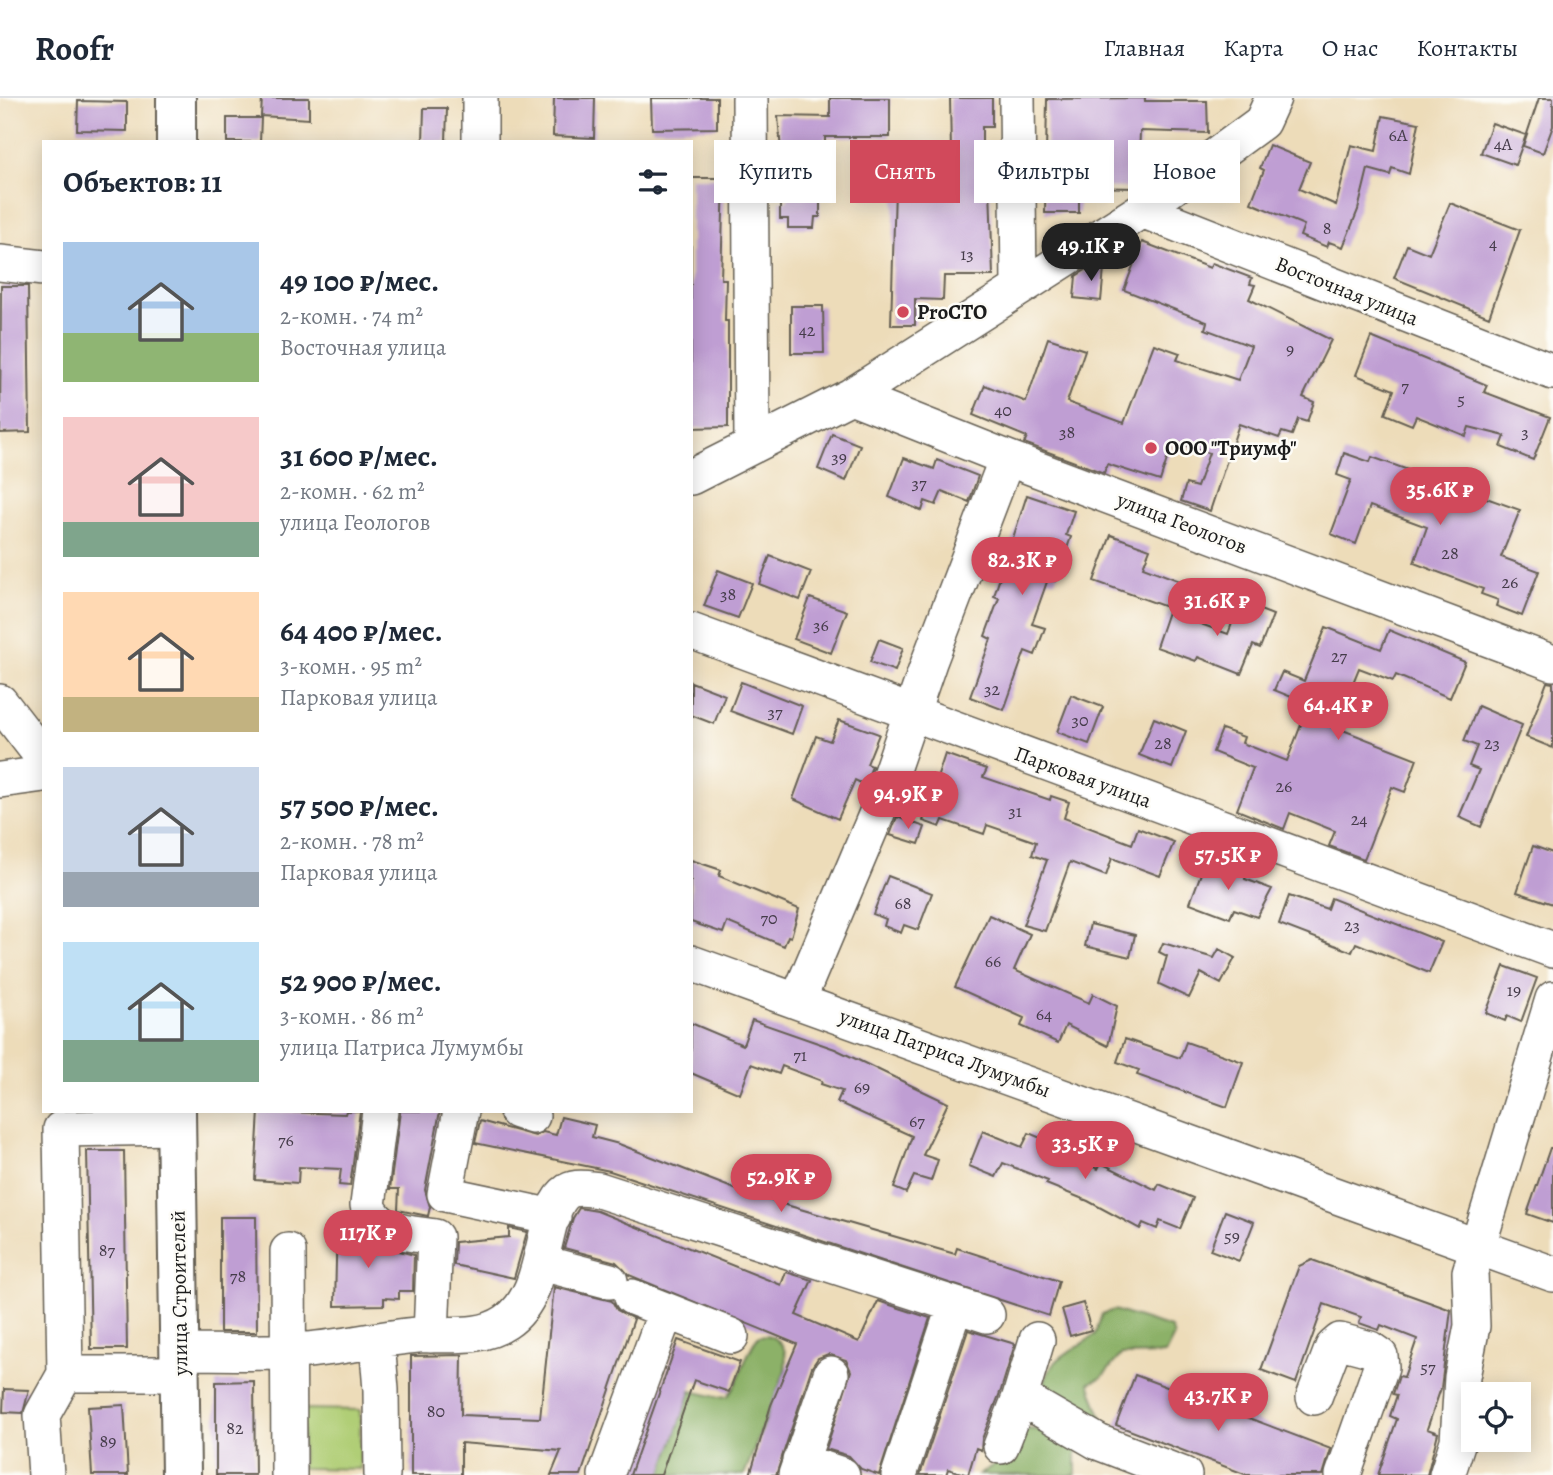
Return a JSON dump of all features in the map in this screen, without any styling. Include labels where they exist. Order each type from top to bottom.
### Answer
[{"type":"main road","points":[[176,98],[176,140]]},
{"type":"main road","name":"улица Строителей","points":[[176,1119],[181,1475]]},
{"type":"street","points":[[480,98],[480,140]]},
{"type":"street","points":[[750,98],[752,444]]},
{"type":"street","points":[[1017,98],[1019,287]]},
{"type":"street","points":[[693,476],[851,396],[1142,210],[1262,122],[1273,98]]},
{"type":"street","name":"Восточная улица","points":[[1142,210],[1553,372]]},
{"type":"street","points":[[0,263],[42,268]]},
{"type":"street","name":"улица Геологов","points":[[851,396],[1007,458],[1553,663]]},
{"type":"street","points":[[798,1000],[877,813],[1007,458]]},
{"type":"street","name":"Парковая улица","points":[[693,632],[1553,950]]},
{"type":"street","points":[[0,702],[42,756]]},
{"type":"street","points":[[0,780],[42,774]]},
{"type":"street","name":"улица Патриса Лумумбы","points":[[693,964],[1553,1273]]},
{"type":"street","points":[[1447,1475],[1458,1441],[1462,1377],[1472,1326],[1470,1272],[1553,999]]},
{"type":"street","points":[[380,1113],[368,1205],[372,1216],[389,1229],[435,1237]]},
{"type":"street","points":[[431,1335],[435,1237],[461,1113]]},
{"type":"street","points":[[46,1475],[42,1415],[65,1374],[61,1120],[176,1119]]},
{"type":"street","points":[[65,1374],[431,1335],[485,1332],[505,1323],[520,1310],[529,1297],[542,1264],[555,1208],[568,1192],[581,1188],[599,1190],[971,1310],[899,1475]]},
{"type":"street","points":[[444,1194],[553,1217]]},
{"type":"street","points":[[288,1251],[289,1475]]},
{"type":"street","points":[[542,1264],[621,1289],[666,1311],[731,1336]]},
{"type":"street","points":[[606,1475],[666,1311]]},
{"type":"street","points":[[1002,1446],[1037,1340]]},
{"type":"street","points":[[377,1341],[381,1391],[382,1475]]},
{"type":"street","points":[[1314,1396],[1333,1347],[1340,1341],[1370,1349],[1380,1356],[1381,1367],[1343,1475]]},
{"type":"street","points":[[831,1374],[798,1468],[842,1475]]},
{"type":"street","points":[[1020,1396],[1098,1442],[1129,1465],[1184,1475]]},
{"type":"green space","points":[[1114,1310],[1171,1328],[1174,1336],[1165,1354],[1121,1355],[1101,1378],[1089,1383],[1103,1422],[1096,1428],[1042,1395],[1044,1382],[1054,1364],[1095,1335],[1102,1314]]},
{"type":"green space","points":[[767,1335],[782,1344],[786,1359],[785,1371],[744,1475],[661,1475],[691,1391],[717,1397],[728,1396],[754,1343],[759,1336]]},
{"type":"green space","points":[[303,1409],[360,1410],[360,1469],[302,1468]]},
{"type":"green space","points":[[1028,1429],[1055,1434],[1076,1450],[1076,1475],[979,1475],[996,1463],[1011,1435]]},
{"type":"building","points":[[262,98],[309,98],[309,119],[261,116]]},
{"type":"building","points":[[554,98],[595,98],[594,138],[553,136]]},
{"type":"building","points":[[651,98],[717,98],[717,128],[652,129]]},
{"type":"building","points":[[830,98],[890,98],[890,137],[780,140],[778,116],[830,117]]},
{"type":"building","points":[[950,98],[992,98],[992,127],[982,127],[982,140],[974,140],[974,203],[991,203],[993,276],[944,276],[943,300],[915,299],[915,325],[891,325],[895,203],[960,203],[960,140],[951,140]]},
{"type":"building","points":[[1145,98],[1145,101],[1207,101],[1208,133],[1140,131],[1140,140],[1128,140],[1128,188],[1114,188],[1114,140],[1046,140],[1047,99]]},
{"type":"building","points":[[1539,98],[1553,98],[1553,126],[1543,153],[1523,146]]},
{"type":"building","points":[[78,101],[127,102],[127,131],[77,130]]},
{"type":"building","points":[[424,108],[447,108],[446,140],[423,140]]},
{"type":"building","points":[[1383,116],[1419,123],[1409,174],[1392,168],[1390,175],[1368,169],[1358,210],[1343,247],[1329,242],[1327,247],[1300,236],[1304,225],[1251,203],[1264,170],[1260,168],[1269,145],[1310,162],[1299,189],[1336,205],[1351,145],[1376,151]]},
{"type":"building","points":[[227,118],[261,118],[260,140],[227,140]]},
{"type":"building","points":[[1492,123],[1526,135],[1515,165],[1481,153]]},
{"type":"building","points":[[693,178],[714,178],[714,203],[723,203],[721,279],[726,279],[725,321],[728,321],[728,427],[693,428]]},
{"type":"building","points":[[780,203],[820,203],[820,217],[815,217],[814,228],[788,228],[788,219],[780,219]]},
{"type":"building","points":[[1045,203],[1079,203],[1079,213],[1045,213]]},
{"type":"building","points":[[1450,203],[1520,230],[1489,317],[1394,278],[1407,245],[1429,254]]},
{"type":"building","points":[[1142,242],[1210,268],[1212,263],[1252,278],[1250,284],[1255,285],[1249,299],[1331,340],[1303,397],[1314,402],[1307,422],[1298,419],[1292,435],[1282,432],[1279,438],[1239,424],[1210,511],[1181,501],[1186,484],[1197,487],[1209,453],[1173,441],[1160,481],[1107,464],[1104,473],[1024,443],[1027,437],[973,415],[985,385],[1026,402],[1048,338],[1085,350],[1067,402],[1124,423],[1154,344],[1180,353],[1177,360],[1238,380],[1251,346],[1205,329],[1207,322],[1124,290]]},
{"type":"building","points":[[1105,258],[1101,301],[1074,298],[1076,276]]},
{"type":"building","points":[[1,286],[28,286],[30,432],[0,433]]},
{"type":"building","points":[[791,306],[823,306],[824,353],[791,353]]},
{"type":"building","points":[[1371,337],[1487,385],[1484,392],[1550,417],[1533,460],[1501,447],[1505,436],[1469,427],[1466,436],[1416,416],[1412,425],[1385,414],[1394,390],[1356,375]]},
{"type":"building","points":[[832,434],[860,445],[846,481],[818,469]]},
{"type":"building","points":[[1344,453],[1370,462],[1372,457],[1520,510],[1501,557],[1539,571],[1522,616],[1496,606],[1498,600],[1481,594],[1483,589],[1414,563],[1427,527],[1370,506],[1356,544],[1331,534],[1351,480],[1337,475]]},
{"type":"building","points":[[904,458],[934,469],[937,460],[978,476],[969,502],[942,491],[936,505],[925,501],[922,511],[889,497]]},
{"type":"building","points":[[1027,495],[1074,511],[1066,535],[1071,537],[1060,568],[1055,581],[1048,579],[1032,624],[1045,628],[1035,655],[1025,651],[1004,710],[970,697],[991,639],[985,636],[999,598],[994,596]]},
{"type":"building","points":[[1111,535],[1150,549],[1143,567],[1196,587],[1186,614],[1094,581]]},
{"type":"building","points":[[770,556],[811,572],[800,600],[759,584]]},
{"type":"building","points":[[718,570],[752,583],[738,618],[704,606]]},
{"type":"building","points":[[810,598],[847,611],[831,653],[794,639]]},
{"type":"building","points":[[1240,602],[1273,615],[1260,648],[1253,645],[1241,674],[1198,657],[1196,661],[1156,647],[1168,612],[1228,634]]},
{"type":"building","points":[[1326,627],[1381,649],[1389,630],[1465,662],[1450,698],[1396,675],[1393,681],[1359,668],[1335,727],[1417,759],[1405,792],[1392,787],[1364,859],[1329,846],[1335,831],[1290,813],[1284,829],[1237,810],[1253,768],[1213,752],[1222,729],[1244,737],[1242,743],[1287,761],[1309,704],[1274,690],[1282,672],[1304,681]]},
{"type":"building","points":[[879,639],[903,648],[895,671],[870,662]]},
{"type":"building","points":[[741,682],[802,706],[792,734],[730,711]]},
{"type":"building","points":[[1547,682],[1553,683],[1553,748],[1526,737]]},
{"type":"building","points":[[693,683],[725,695],[714,724],[693,716]]},
{"type":"building","points":[[1071,695],[1103,707],[1089,744],[1057,732]]},
{"type":"building","points":[[1478,706],[1522,725],[1481,827],[1459,817],[1479,770],[1469,766],[1477,746],[1464,741]]},
{"type":"building","points":[[1154,718],[1186,731],[1172,768],[1139,755]]},
{"type":"building","points":[[839,720],[879,734],[867,764],[872,766],[865,785],[855,780],[838,819],[793,799],[816,736],[830,741]]},
{"type":"building","points":[[945,754],[987,769],[983,777],[1050,800],[1051,796],[1069,802],[1064,818],[1132,844],[1138,828],[1174,842],[1160,876],[1112,858],[1106,876],[1070,862],[1045,931],[1023,925],[1047,860],[1032,855],[1036,842],[987,825],[984,834],[943,820],[940,827],[923,821]]},
{"type":"building","points":[[897,817],[925,827],[919,844],[890,835]]},
{"type":"building","points":[[1533,846],[1553,853],[1553,904],[1517,892]]},
{"type":"building","points":[[1206,860],[1246,874],[1245,879],[1272,889],[1257,917],[1234,909],[1230,918],[1190,903]]},
{"type":"building","points":[[693,861],[721,870],[719,876],[799,909],[791,937],[788,936],[784,946],[727,922],[723,933],[693,923]]},
{"type":"building","points":[[888,876],[932,893],[918,930],[904,925],[901,933],[884,926],[886,919],[873,914]]},
{"type":"building","points":[[1289,896],[1327,909],[1331,898],[1442,942],[1429,973],[1356,943],[1352,952],[1279,924]]},
{"type":"building","points":[[989,915],[1030,934],[1014,970],[1089,1003],[1093,994],[1117,1006],[1108,1046],[1066,1025],[1058,1043],[1021,1026],[1024,1018],[955,987]]},
{"type":"building","points":[[1090,924],[1135,935],[1130,957],[1085,946]]},
{"type":"building","points":[[1163,943],[1214,958],[1219,949],[1235,958],[1221,984],[1201,973],[1189,998],[1159,984],[1167,956],[1159,952]]},
{"type":"building","points":[[1504,966],[1537,978],[1521,1022],[1507,1016],[1505,1021],[1486,1013]]},
{"type":"building","points":[[752,1020],[835,1049],[948,1103],[923,1155],[938,1160],[931,1181],[914,1176],[906,1193],[894,1188],[912,1136],[837,1102],[842,1091],[821,1084],[822,1081],[782,1066],[779,1074],[751,1064],[740,1094],[693,1074],[693,1024],[743,1045]]},
{"type":"building","points":[[1125,1039],[1180,1058],[1186,1042],[1243,1062],[1227,1107],[1137,1075],[1139,1070],[1117,1062]]},
{"type":"building","points":[[259,1113],[360,1113],[350,1186],[339,1185],[341,1169],[299,1167],[298,1183],[255,1180]]},
{"type":"building","points":[[400,1113],[440,1113],[425,1190],[430,1207],[428,1216],[398,1210],[399,1189],[390,1189]]},
{"type":"building","points":[[561,1117],[595,1125],[592,1137],[619,1144],[745,1193],[955,1254],[957,1248],[1059,1281],[1049,1316],[610,1171],[475,1143],[480,1121],[535,1136],[543,1132],[556,1135]]},
{"type":"building","points":[[983,1131],[1022,1147],[1029,1133],[1055,1144],[1052,1150],[1098,1169],[1101,1163],[1156,1190],[1159,1184],[1193,1198],[1180,1229],[1160,1221],[1157,1229],[1143,1223],[1140,1229],[1088,1201],[1046,1184],[1048,1181],[1003,1163],[996,1177],[969,1166]]},
{"type":"building","points":[[1550,1148],[1553,1148],[1553,1223],[1527,1214]]},
{"type":"building","points":[[87,1151],[124,1151],[127,1349],[91,1349]]},
{"type":"building","points":[[579,1208],[597,1211],[781,1285],[786,1272],[812,1280],[796,1315],[859,1342],[878,1301],[930,1318],[879,1475],[861,1469],[849,1456],[826,1449],[851,1371],[846,1360],[828,1354],[818,1358],[812,1367],[776,1475],[750,1475],[771,1405],[797,1344],[629,1275],[616,1262],[564,1248],[573,1218]]},
{"type":"building","points":[[1225,1211],[1254,1222],[1239,1261],[1210,1250]]},
{"type":"building","points":[[220,1217],[256,1217],[257,1332],[220,1332]]},
{"type":"building","points":[[337,1217],[351,1217],[361,1231],[359,1249],[384,1247],[414,1255],[413,1291],[399,1291],[399,1299],[384,1298],[384,1305],[335,1306]]},
{"type":"building","points":[[509,1228],[527,1232],[514,1278],[454,1265],[455,1242],[509,1237]]},
{"type":"building","points":[[1312,1260],[1451,1310],[1441,1388],[1427,1429],[1438,1433],[1427,1475],[1378,1475],[1397,1419],[1390,1416],[1397,1395],[1393,1394],[1399,1376],[1404,1377],[1417,1339],[1381,1325],[1379,1330],[1359,1323],[1361,1317],[1324,1304],[1296,1383],[1261,1370],[1299,1266]]},
{"type":"building","points":[[554,1287],[612,1301],[617,1310],[634,1319],[581,1475],[551,1475],[561,1451],[461,1443],[461,1475],[411,1475],[411,1356],[462,1355],[461,1415],[540,1418]]},
{"type":"building","points":[[1083,1303],[1091,1330],[1070,1336],[1062,1309]]},
{"type":"building","points":[[968,1330],[1015,1344],[1001,1390],[982,1439],[981,1450],[976,1448],[968,1475],[948,1469],[946,1475],[920,1475]]},
{"type":"building","points":[[678,1340],[740,1362],[729,1392],[694,1380],[661,1475],[630,1475]]},
{"type":"building","points":[[1135,1375],[1331,1449],[1323,1475],[1247,1475],[1116,1425]]},
{"type":"building","points":[[254,1381],[255,1475],[216,1475],[216,1382]]},
{"type":"building","points":[[4,1389],[29,1390],[23,1413],[3,1412]]},
{"type":"building","points":[[124,1405],[128,1475],[92,1475],[88,1407]]},
{"type":"place","name":"ProСТО","points":[[903,312]]},
{"type":"place","name":"ООО \"Триумф\"","points":[[1151,448]]}]
